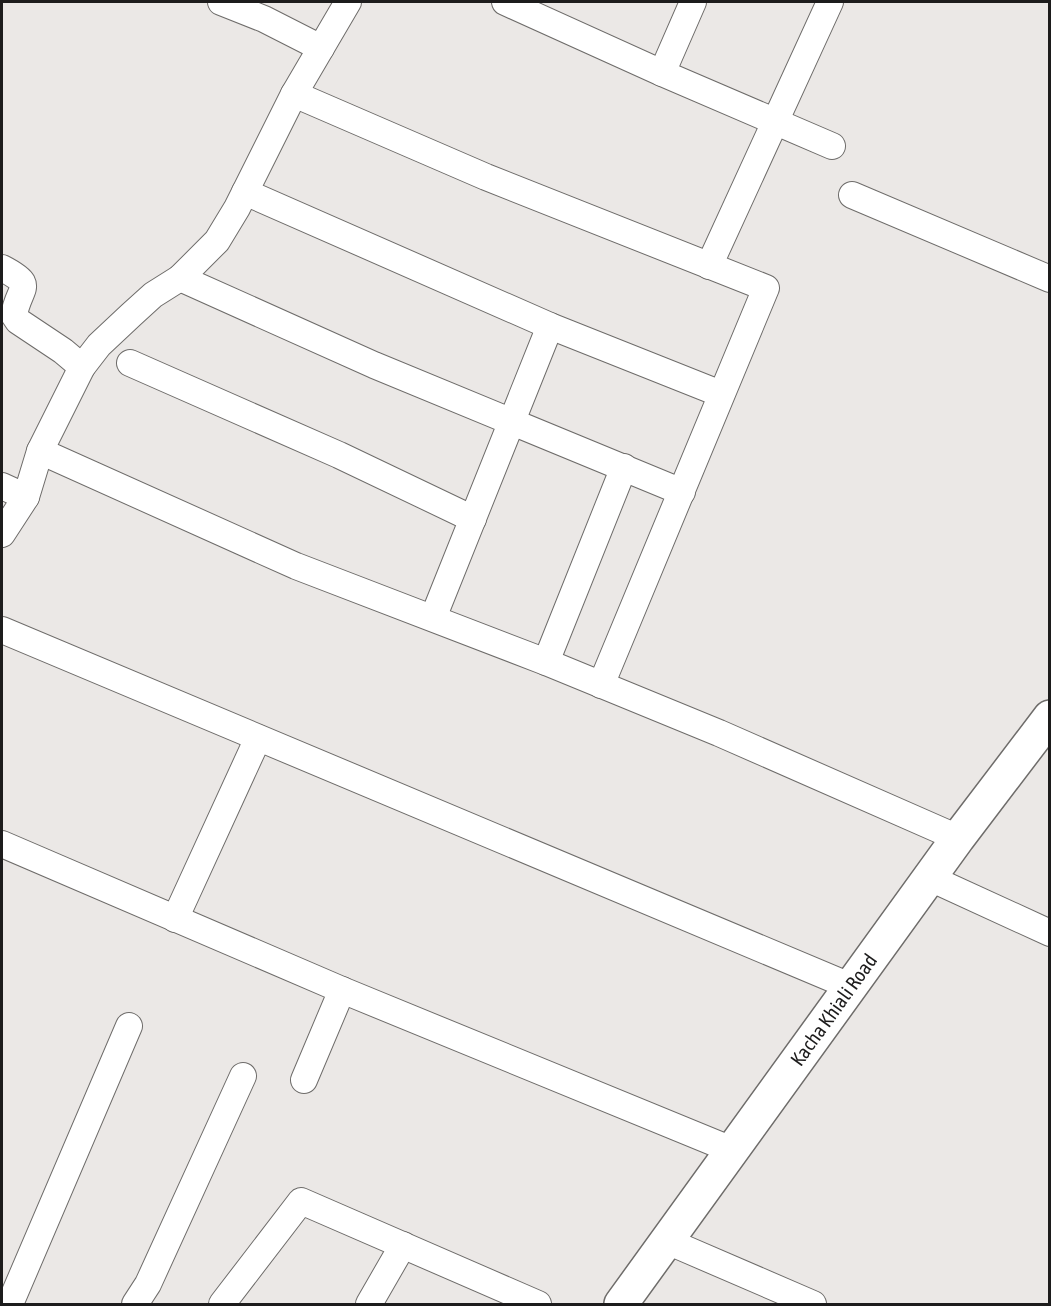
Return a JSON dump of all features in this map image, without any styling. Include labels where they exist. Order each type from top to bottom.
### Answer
[{"type":"street","points":[[221,2],[264,19],[321,48]]},
{"type":"street","points":[[2,534],[26,497],[40,451],[82,367],[99,345],[130,315],[153,295],[180,278],[217,241],[245,192],[294,94],[348,2]]},
{"type":"street","points":[[505,2],[832,146]]},
{"type":"street","points":[[662,73],[693,2]]},
{"type":"street","points":[[709,266],[830,2]]},
{"type":"street","points":[[294,94],[486,177],[766,288],[601,685]]},
{"type":"street","points":[[245,192],[550,326],[721,394]]},
{"type":"street","points":[[852,195],[1050,279]]},
{"type":"street","points":[[2,268],[17,276],[24,287],[14,315],[18,321],[63,351],[82,367]]},
{"type":"street","points":[[180,278],[374,365],[682,492]]},
{"type":"street","points":[[433,618],[550,326]]},
{"type":"street","points":[[129,363],[339,455],[473,519]]},
{"type":"street","points":[[40,451],[296,566],[546,662],[719,733],[958,838]]},
{"type":"street","points":[[546,662],[624,467]]},
{"type":"street","points":[[2,486],[26,497]]},
{"type":"street","points":[[2,630],[852,987]]},
{"type":"street","name":"Kacha Khiali Road","points":[[621,1305],[958,838],[1050,717]]},
{"type":"street","points":[[175,919],[258,738]]},
{"type":"street","points":[[2,844],[342,990],[732,1150]]},
{"type":"street","points":[[930,878],[1050,933]]},
{"type":"street","points":[[304,1080],[342,990]]},
{"type":"street","points":[[10,1305],[129,1026]]},
{"type":"street","points":[[135,1305],[148,1284],[243,1076]]},
{"type":"street","points":[[222,1305],[301,1200],[538,1305]]},
{"type":"street","points":[[667,1241],[813,1305]]},
{"type":"street","points":[[369,1305],[403,1245]]}]
